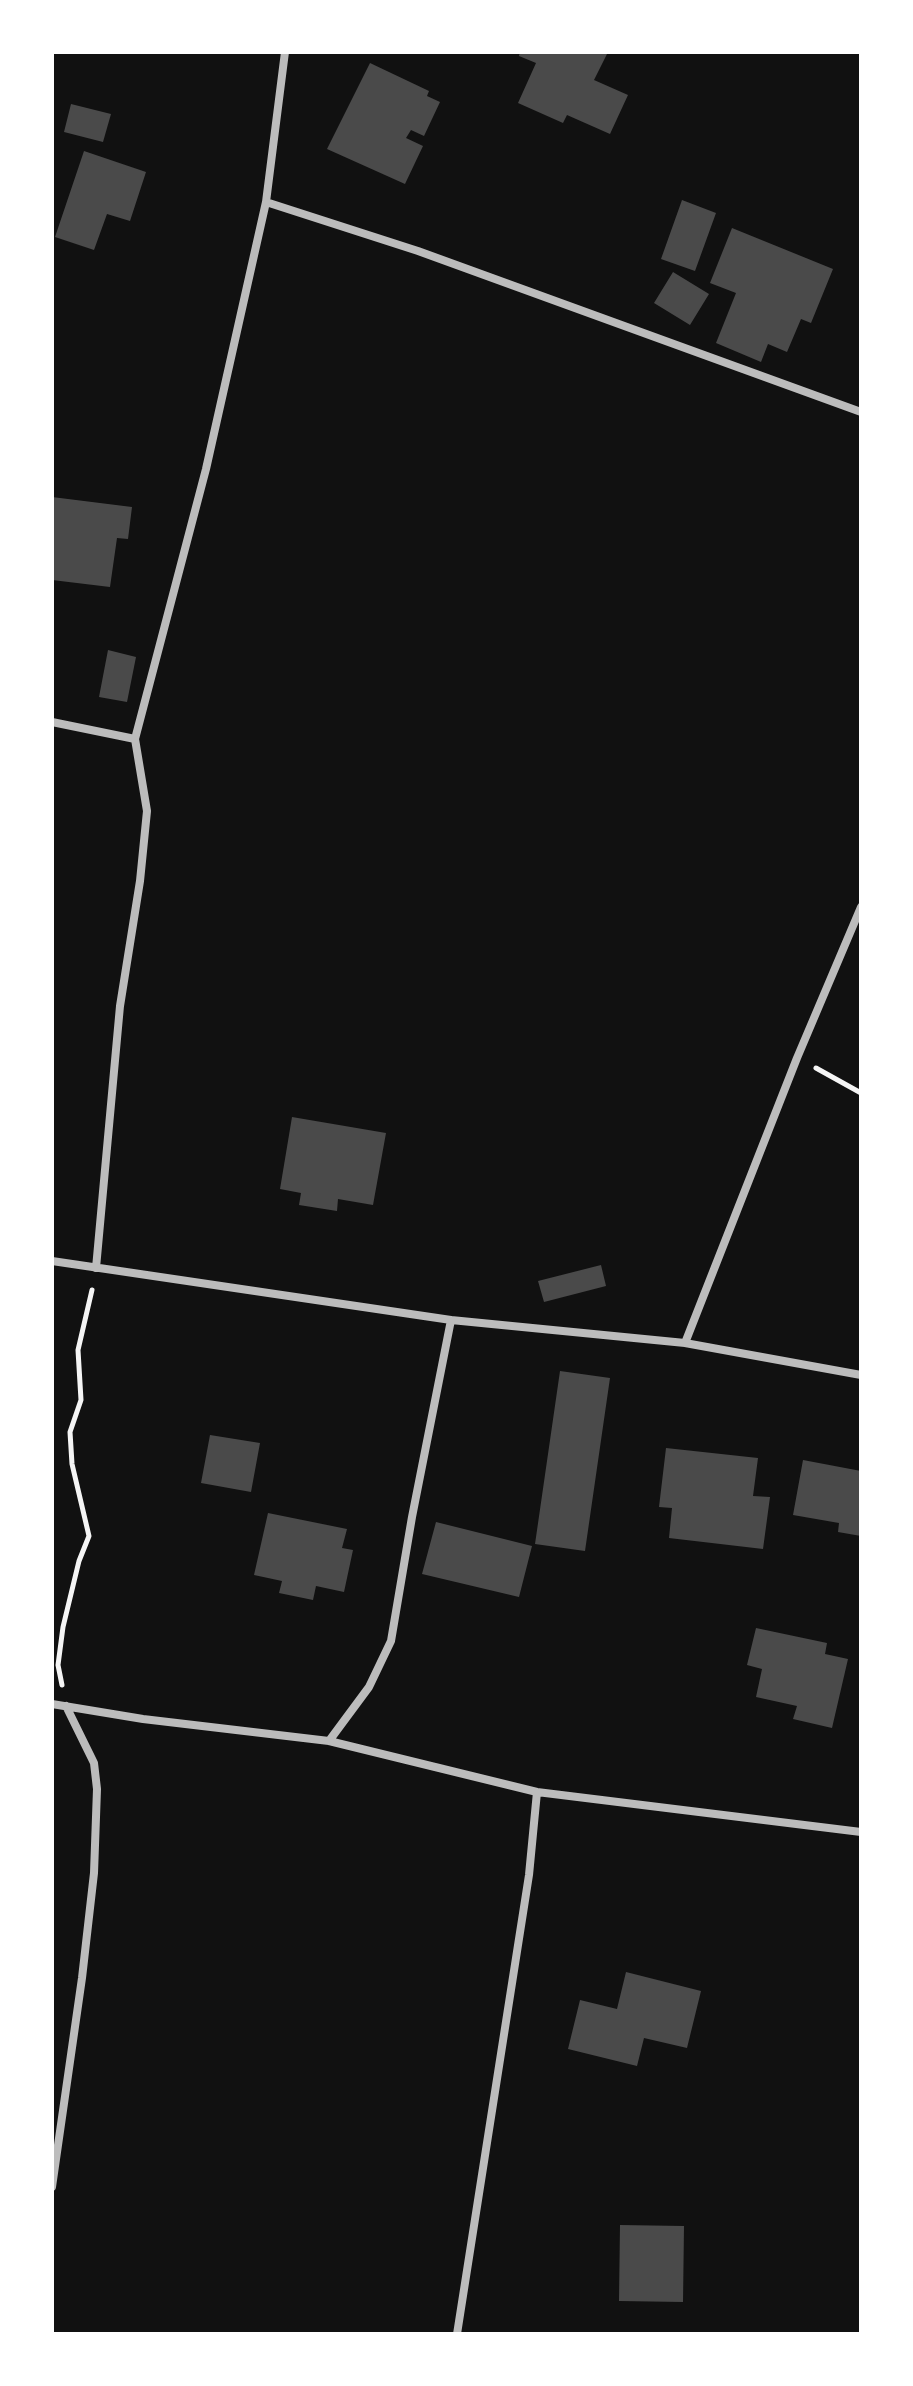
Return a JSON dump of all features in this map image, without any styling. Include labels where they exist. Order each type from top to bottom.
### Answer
[{"type":"street","points":[[96,1268],[120,1006],[140,881],[147,811],[135,739],[206,469],[266,202],[285,52]]},
{"type":"street","points":[[266,202],[418,251],[861,412]]},
{"type":"street","points":[[52,722],[135,739]]},
{"type":"street","points":[[685,1343],[797,1058],[861,907]]},
{"type":"street","points":[[52,1261],[451,1320],[685,1343],[861,1375]]},
{"type":"street","points":[[329,1741],[369,1687],[391,1641],[451,1320]]},
{"type":"street","points":[[52,1704],[143,1719],[329,1741],[537,1792],[861,1832]]},
{"type":"street","points":[[52,2187],[94,1873],[97,1789],[94,1763],[66,1706]]},
{"type":"street","points":[[457,2334],[529,1875],[537,1792]]},
{"type":"path","points":[[797,1058],[861,1093]]},
{"type":"path","points":[[66,1706],[58,1665],[63,1627],[79,1561],[89,1536],[72,1464],[70,1432],[81,1400],[78,1350],[96,1268]]},
{"type":"building","points":[[520,52],[608,52],[594,80],[628,95],[610,134],[567,115],[563,123],[518,103],[536,63],[519,56]]},
{"type":"building","points":[[370,63],[429,91],[427,96],[440,102],[424,136],[411,130],[406,138],[423,146],[405,184],[327,149]]},
{"type":"building","points":[[71,104],[111,114],[103,142],[64,132]]},
{"type":"building","points":[[84,151],[146,172],[130,221],[107,214],[94,250],[55,237]]},
{"type":"building","points":[[682,200],[716,213],[695,271],[661,259]]},
{"type":"building","points":[[732,228],[833,269],[811,323],[801,319],[787,352],[768,344],[761,362],[716,343],[736,293],[710,283]]},
{"type":"building","points":[[673,272],[709,294],[690,325],[654,303]]},
{"type":"building","points":[[52,497],[132,507],[128,539],[117,538],[110,587],[52,580]]},
{"type":"building","points":[[108,650],[136,657],[127,702],[99,697]]},
{"type":"building","points":[[292,1117],[386,1133],[373,1205],[338,1199],[337,1211],[299,1205],[301,1193],[280,1189]]},
{"type":"building","points":[[601,1265],[606,1286],[544,1302],[538,1281]]},
{"type":"building","points":[[560,1371],[610,1378],[585,1551],[535,1544]]},
{"type":"building","points":[[210,1435],[260,1443],[251,1492],[201,1483]]},
{"type":"building","points":[[666,1448],[758,1458],[753,1496],[770,1497],[763,1549],[669,1538],[672,1508],[659,1507]]},
{"type":"building","points":[[803,1460],[861,1471],[861,1536],[838,1532],[839,1523],[793,1515]]},
{"type":"building","points":[[268,1513],[347,1529],[342,1548],[353,1550],[344,1592],[316,1586],[313,1600],[279,1593],[282,1581],[254,1575]]},
{"type":"building","points":[[436,1522],[532,1546],[519,1597],[422,1574]]},
{"type":"building","points":[[756,1628],[827,1643],[825,1654],[848,1659],[832,1728],[793,1719],[797,1706],[756,1697],[762,1669],[747,1665]]},
{"type":"building","points":[[626,1972],[701,1991],[687,2048],[644,2038],[637,2066],[568,2049],[580,2000],[617,2009]]},
{"type":"building","points":[[620,2225],[684,2226],[683,2302],[619,2301]]}]
